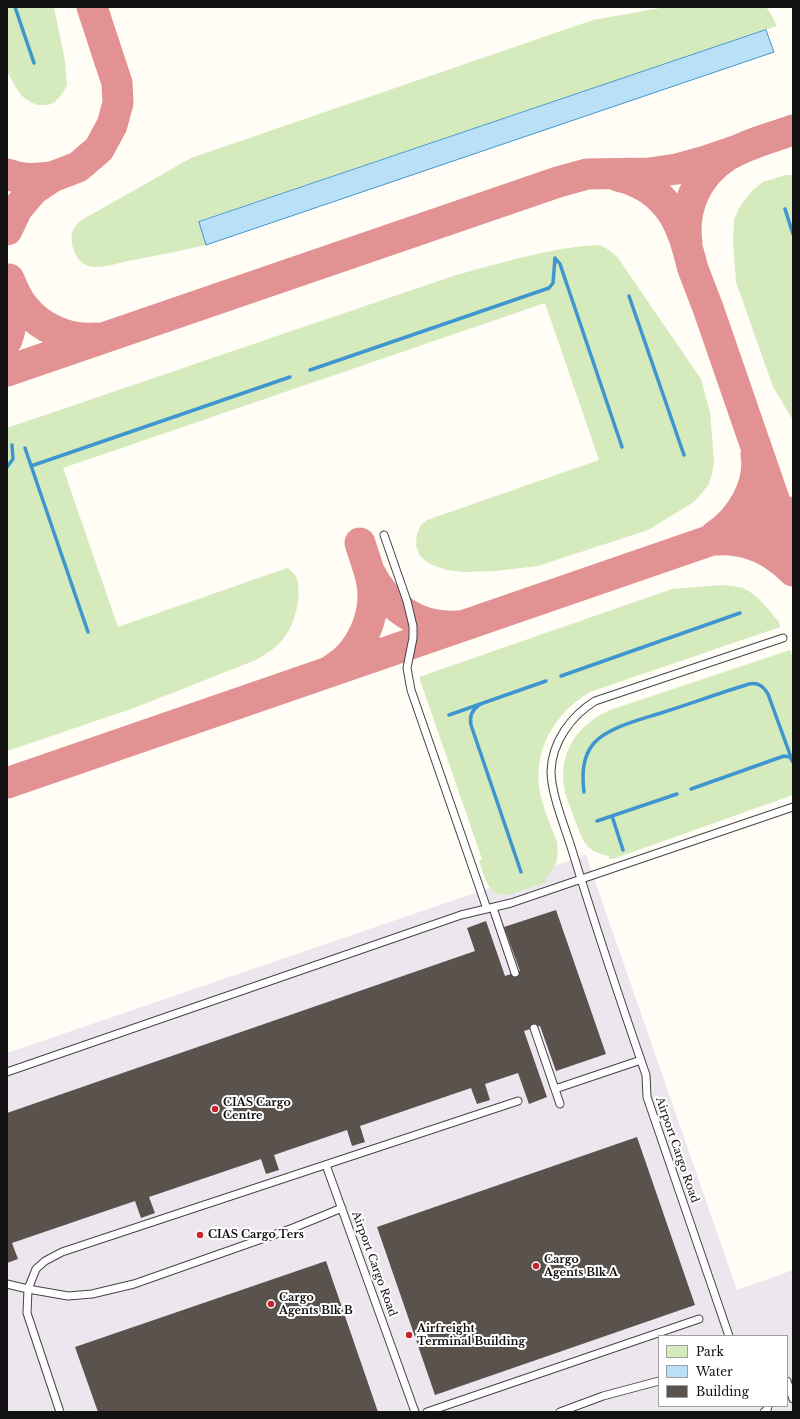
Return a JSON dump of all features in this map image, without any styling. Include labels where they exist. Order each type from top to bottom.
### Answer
[{"type":"lane","points":[[384,535],[407,601],[413,626],[413,638],[407,668],[411,690],[515,973]]},
{"type":"lane","name":"Airport Cargo Road","points":[[729,1335],[647,1098],[646,1075],[581,880],[553,787],[551,770],[560,738],[569,723],[586,707],[603,698],[783,638]]},
{"type":"lane","points":[[7,1072],[454,918],[511,903],[793,807]]},
{"type":"lane","points":[[534,1028],[560,1104]]},
{"type":"lane","points":[[555,1089],[641,1060]]},
{"type":"lane","points":[[60,1412],[27,1313],[28,1289],[36,1269],[45,1261],[62,1252],[518,1101]]},
{"type":"lane","points":[[326,1165],[342,1208]]},
{"type":"lane","name":"Airport Cargo Road","points":[[7,1284],[68,1296],[92,1294],[134,1284],[293,1228],[342,1208],[415,1412]]},
{"type":"lane","points":[[427,1412],[699,1319]]},
{"type":"lane","points":[[560,1412],[603,1396],[658,1381]]},
{"type":"lane","points":[[788,1384],[793,1399]]},
{"type":"shaded area","points":[[586,855],[737,1290],[793,1270],[793,1412],[7,1412],[7,1053]]},
{"type":"green space","points":[[7,7],[54,7],[65,61],[67,85],[55,102],[48,105],[38,105],[30,102],[22,96],[16,88],[7,71]]},
{"type":"green space","points":[[666,7],[766,7],[777,26],[199,221],[206,245],[102,267],[84,264],[79,260],[75,253],[72,243],[72,233],[80,221],[191,158],[593,20]]},
{"type":"green space","points":[[786,175],[793,175],[793,420],[773,387],[736,282],[733,242],[734,220],[739,208],[746,198],[763,182]]},
{"type":"green space","points":[[600,245],[609,250],[618,258],[701,379],[710,412],[714,462],[709,484],[694,502],[648,530],[538,566],[495,571],[463,572],[447,570],[432,565],[420,556],[416,546],[417,533],[421,525],[427,520],[599,460],[545,303],[63,468],[118,627],[287,568],[297,579],[299,594],[298,602],[291,626],[283,639],[274,648],[256,660],[134,708],[7,751],[7,428],[456,275],[545,252],[582,246]]},
{"type":"green space","points":[[723,585],[740,587],[750,592],[768,609],[779,622],[780,627],[590,692],[577,701],[566,711],[549,734],[543,748],[538,777],[540,793],[557,842],[558,853],[555,866],[545,878],[547,882],[508,895],[495,892],[491,889],[485,879],[479,861],[482,859],[419,677],[672,589]]},
{"type":"green space","points":[[790,650],[793,657],[793,795],[613,859],[609,859],[609,856],[589,848],[579,832],[567,798],[563,773],[568,750],[581,731],[589,723],[610,710]]},
{"type":"water","points":[[766,30],[774,52],[206,245],[199,222]]},
{"type":"building","name":"CIAS Cargo Centre","points":[[556,910],[606,1054],[556,1071],[540,1026],[524,1031],[547,1097],[529,1104],[518,1073],[485,1084],[490,1100],[477,1104],[471,1088],[360,1126],[365,1142],[352,1146],[347,1130],[274,1155],[279,1170],[266,1174],[261,1159],[149,1197],[155,1213],[141,1218],[135,1201],[12,1243],[18,1259],[7,1263],[7,1113],[475,951],[467,928],[486,921],[505,976],[520,971],[504,927]]},
{"type":"building","name":"Cargo Agents Blk A","points":[[637,1137],[695,1305],[435,1395],[377,1227]]},
{"type":"building","name":"Cargo Agents Blk B","points":[[326,1261],[378,1412],[98,1412],[75,1347]]},
{"type":"waterway","points":[[15,7],[34,63]]},
{"type":"waterway","points":[[785,209],[793,234]]},
{"type":"waterway","points":[[555,258],[560,264],[622,447]]},
{"type":"waterway","points":[[310,370],[549,288],[553,283],[555,258]]},
{"type":"waterway","points":[[629,296],[684,455]]},
{"type":"waterway","points":[[31,466],[290,377]]},
{"type":"waterway","points":[[7,467],[13,459],[12,445]]},
{"type":"waterway","points":[[25,448],[88,632]]},
{"type":"waterway","points":[[561,676],[740,613]]},
{"type":"waterway","points":[[449,715],[546,681]]},
{"type":"waterway","points":[[584,792],[583,773],[585,760],[590,748],[601,737],[627,724],[749,684],[760,685],[768,694],[792,760]]},
{"type":"waterway","points":[[479,705],[472,714],[470,719],[471,725],[521,872]]},
{"type":"waterway","points":[[691,789],[784,756],[790,757],[793,762]]},
{"type":"waterway","points":[[597,821],[677,794]]},
{"type":"waterway","points":[[612,816],[623,850]]},
{"type":"taxiway","points":[[7,230],[17,209],[33,190],[52,177],[78,167],[99,149],[112,125],[118,103],[117,83],[92,7]]},
{"type":"taxiway","points":[[687,243],[687,217],[690,205],[694,194],[707,173],[716,164],[734,152],[793,130]]},
{"type":"taxiway","points":[[7,371],[558,182],[587,174],[649,173],[677,169],[741,149]]},
{"type":"taxiway","points":[[7,174],[29,178],[52,177]]},
{"type":"taxiway","points":[[618,176],[634,181],[649,189],[667,205],[679,225],[793,554]]},
{"type":"taxiway","points":[[9,279],[15,294],[22,304],[31,315],[47,327],[66,335],[96,338]]},
{"type":"taxiway","points":[[7,340],[11,326],[12,312],[10,284]]},
{"type":"taxiway","points":[[715,536],[733,520],[741,511],[747,500],[755,478],[757,466],[756,454]]},
{"type":"taxiway","points":[[7,783],[793,512]]},
{"type":"taxiway","points":[[717,540],[749,543],[768,551],[793,571]]},
{"type":"taxiway","points":[[333,669],[343,662],[359,643],[365,632],[372,608],[372,584],[360,543]]},
{"type":"taxiway","points":[[369,571],[376,584],[385,595],[394,605],[405,613],[429,624],[458,626]]},
{"type":"place","name":"CIAS Cargo Centre","points":[[215,1109]]},
{"type":"place","name":"CIAS Cargo Ters","points":[[200,1235]]},
{"type":"place","name":"Cargo Agents Blk A","points":[[536,1266]]},
{"type":"place","name":"Cargo Agents Blk B","points":[[271,1304]]},
{"type":"place","name":"Airfreight Terminal Building","points":[[409,1335]]}]
